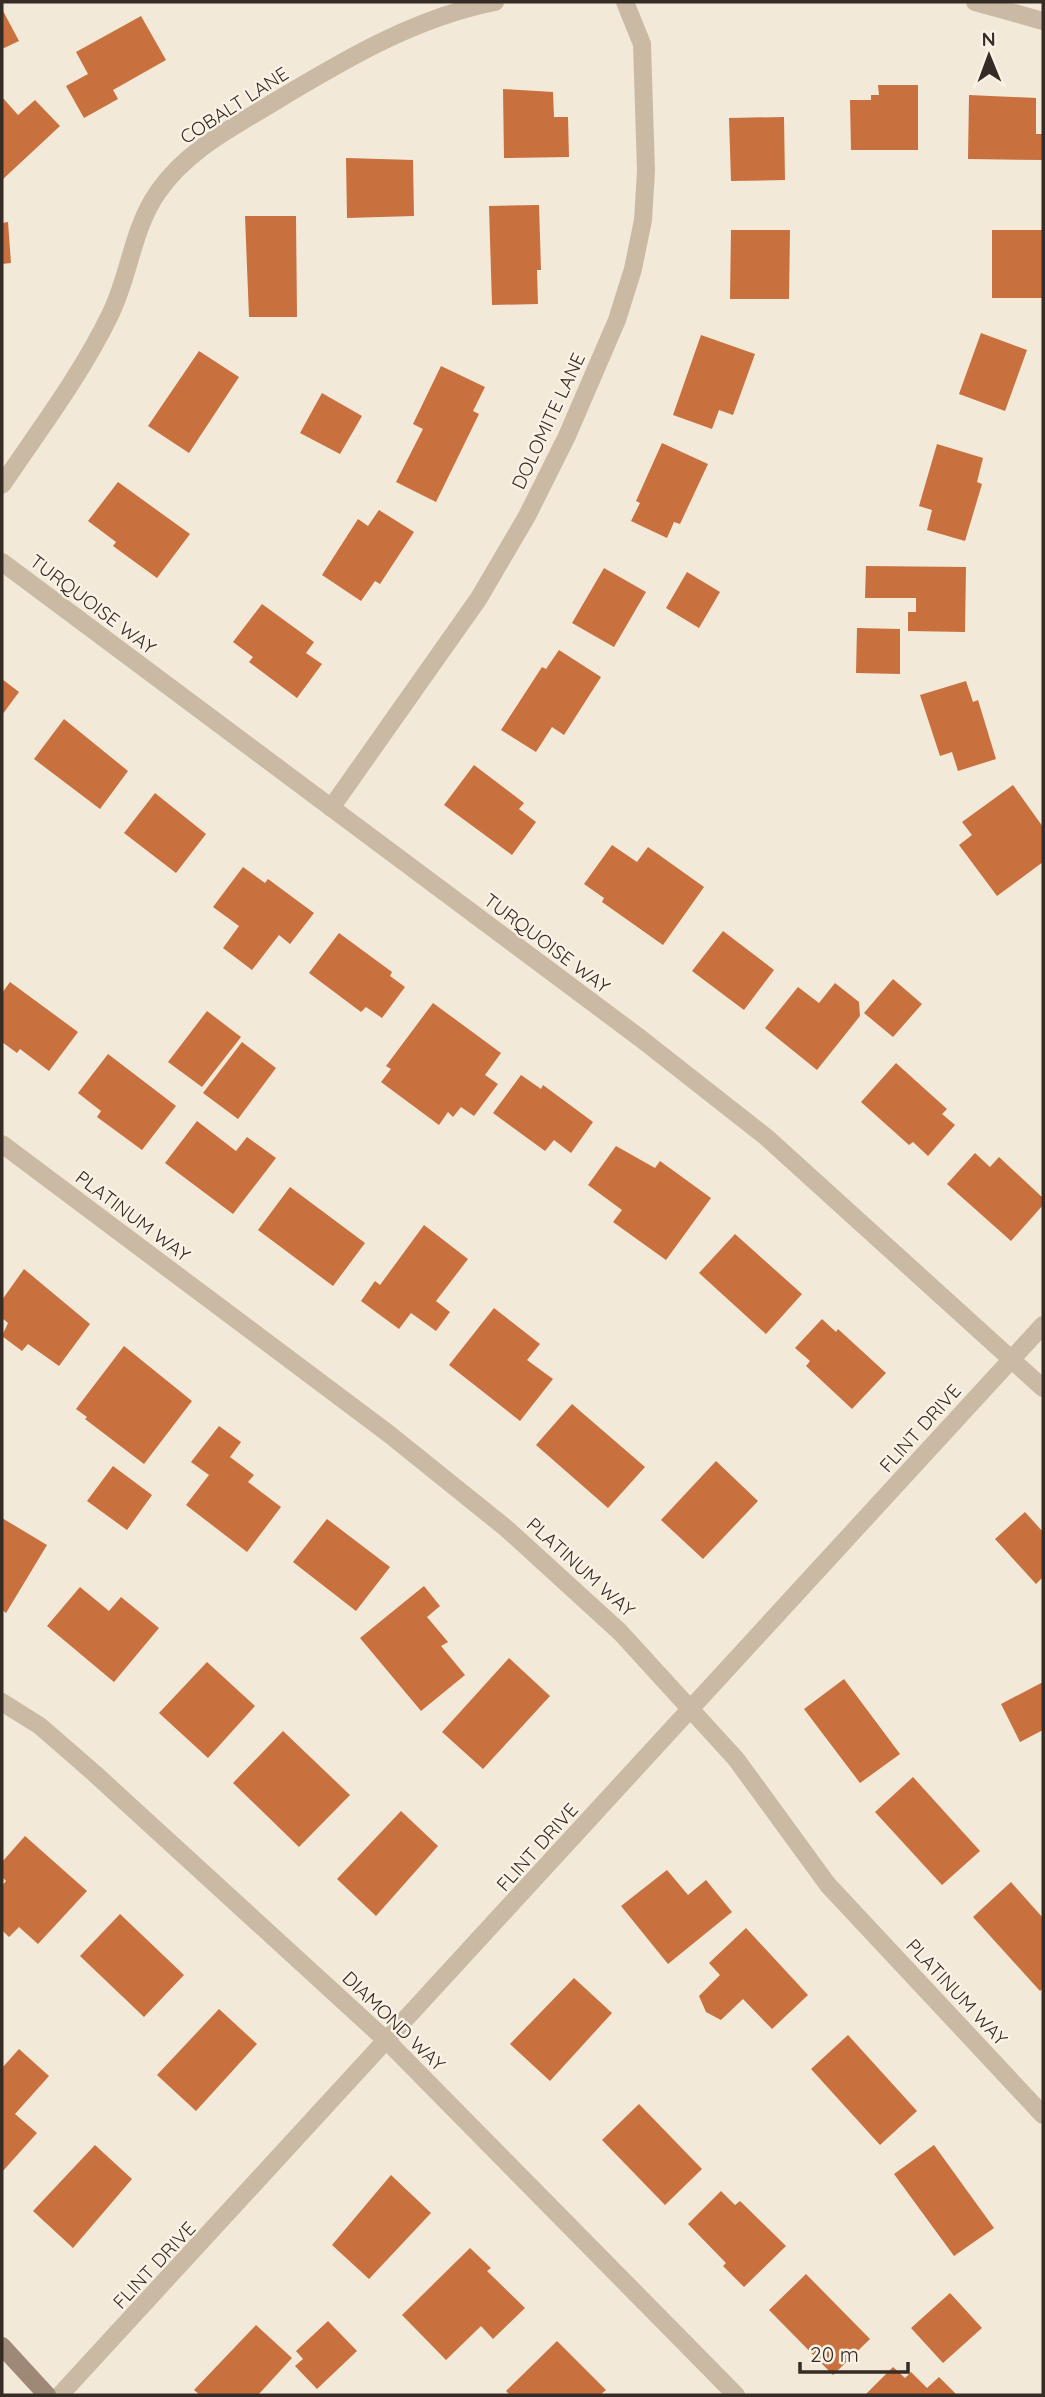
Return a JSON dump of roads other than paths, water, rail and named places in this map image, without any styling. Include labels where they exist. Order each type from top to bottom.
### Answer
[{"type":"main road","points":[[2,2346],[47,2395]]},
{"type":"street","name":"COBALT LANE","points":[[2,485],[106,323],[141,223],[176,168],[207,143],[354,55],[412,27],[495,2]]},
{"type":"street","name":"DOLOMITE LANE","points":[[331,808],[480,598],[567,436],[617,320],[633,270],[643,220],[646,171],[642,44],[625,2]]},
{"type":"street","points":[[975,2],[1043,20]]},
{"type":"street","name":"TURQUOISE WAY","points":[[2,562],[640,1038],[766,1137],[1043,1388]]},
{"type":"street","name":"PLATINUM WAY","points":[[2,1144],[389,1434],[507,1529],[620,1632],[736,1759],[828,1885],[1043,2115]]},
{"type":"street","name":"FLINT DRIVE","points":[[60,2395],[388,2042],[1043,1325]]},
{"type":"street","name":"DIAMOND WAY","points":[[2,1702],[40,1726],[76,1757],[388,2042],[736,2395]]}]
